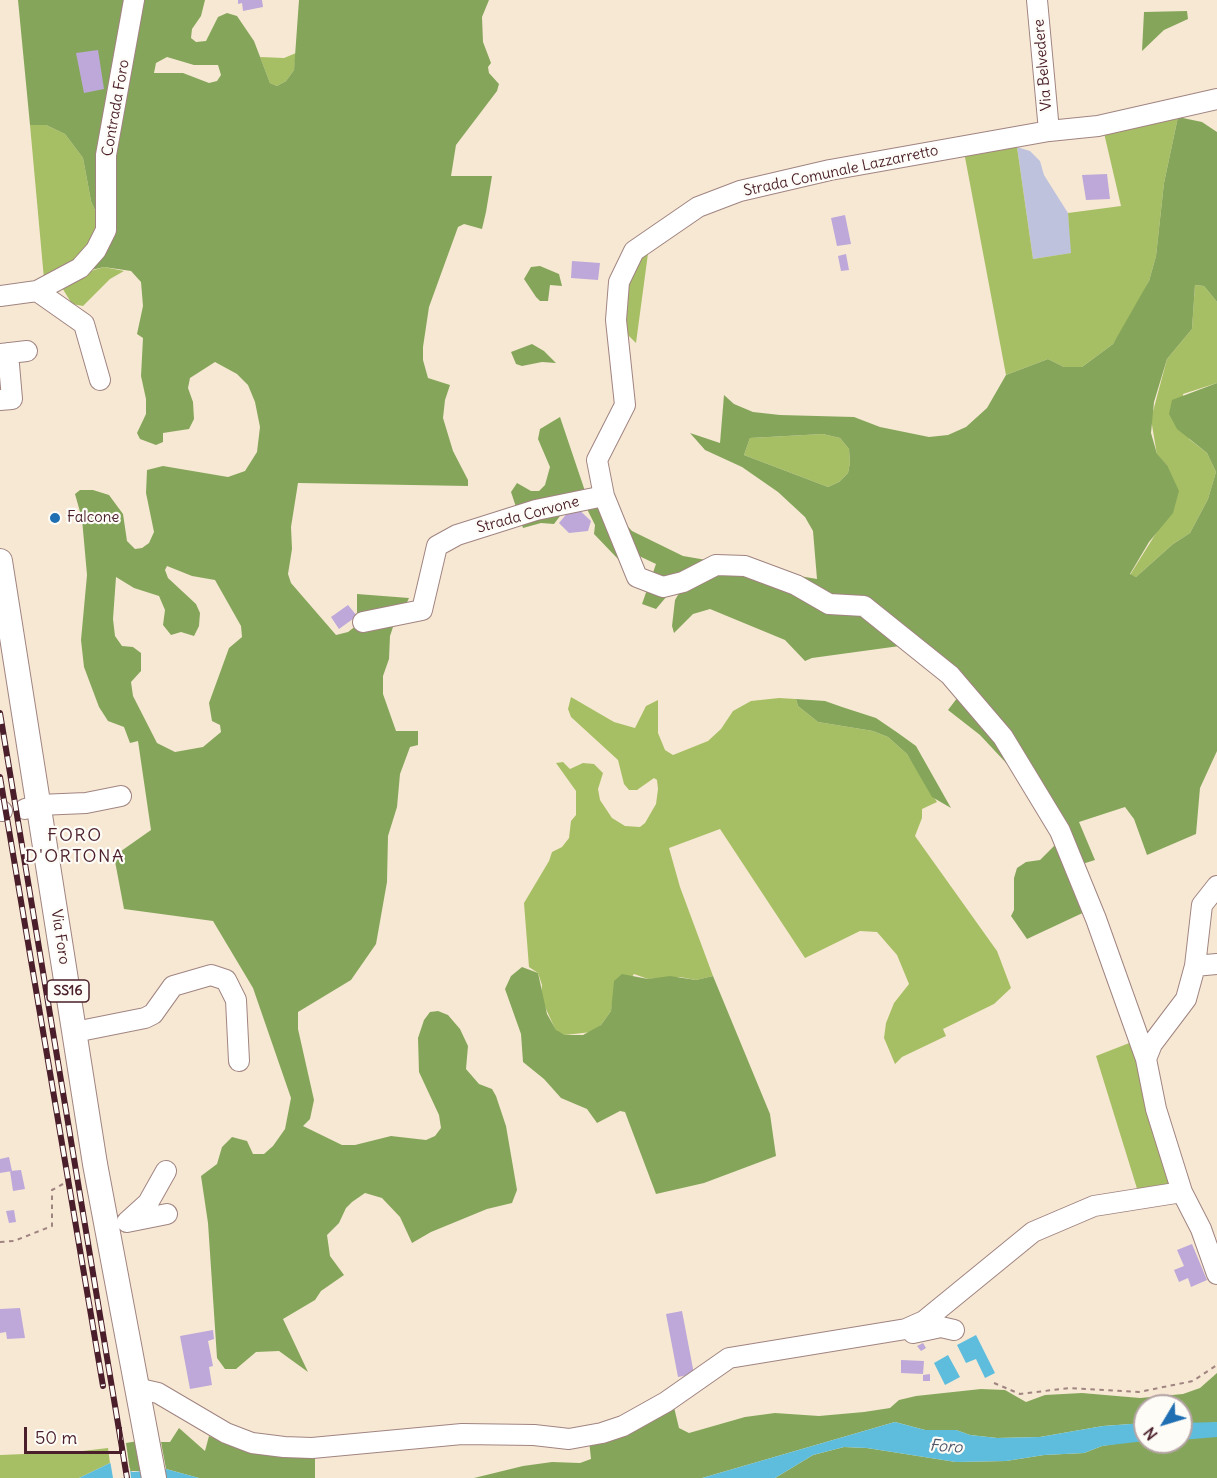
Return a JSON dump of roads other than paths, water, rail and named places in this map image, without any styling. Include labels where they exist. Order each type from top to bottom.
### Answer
[{"type":"main road","name":"Via Foro","points":[[0,561],[32,807],[75,1032],[117,1224],[136,1388],[154,1478]]},
{"type":"street","name":"Contrada Foro","points":[[0,296],[37,291],[80,268],[96,250],[106,230],[106,154],[134,0]]},
{"type":"street","name":"Via Belvedere","points":[[1037,0],[1048,131]]},
{"type":"street","name":"Strada Comunale Lazzarretto","points":[[603,496],[597,460],[624,405],[616,320],[619,282],[634,251],[666,227],[698,207],[740,191],[830,170],[1048,131],[1098,126],[1217,99]]},
{"type":"street","points":[[37,291],[84,324],[100,380]]},
{"type":"street","points":[[0,400],[12,399],[12,353]]},
{"type":"street","points":[[603,496],[637,577],[663,587],[683,582],[717,565],[745,566],[795,585],[829,604],[864,606],[950,675],[1003,737],[1060,831],[1096,919],[1146,1059],[1156,1109],[1182,1192],[1201,1229],[1217,1274]]},
{"type":"street","name":"Strada Corvone","points":[[363,622],[422,610],[437,546],[457,535],[536,510],[603,496]]},
{"type":"street","points":[[32,807],[121,796]]},
{"type":"street","points":[[1146,1059],[1152,1044],[1186,999],[1195,966],[1202,904],[1217,886]]},
{"type":"street","points":[[1195,966],[1217,964]]},
{"type":"street","points":[[75,1032],[145,1018],[153,1014],[173,986],[212,975],[226,980],[236,1000],[239,1061]]},
{"type":"street","points":[[117,1224],[148,1203],[166,1172]]},
{"type":"street","points":[[136,1388],[158,1393],[226,1433],[252,1443],[284,1447],[312,1448],[462,1434],[534,1435],[569,1439],[602,1433],[622,1426],[666,1402],[729,1358],[906,1329],[924,1321],[1033,1232],[1095,1206],[1182,1192]]},
{"type":"street","points":[[117,1224],[167,1214]]},
{"type":"street","points":[[906,1329],[910,1334],[941,1327],[954,1330]]},
{"type":"water","points":[[976,1335],[995,1373],[985,1378],[976,1359],[966,1363],[957,1345]]},
{"type":"water","points":[[948,1355],[960,1377],[945,1385],[934,1363]]},
{"type":"water","name":"Foro","points":[[895,1422],[925,1430],[956,1430],[970,1435],[997,1438],[1040,1437],[1103,1426],[1133,1424],[1133,1442],[1102,1446],[1084,1453],[1044,1455],[1006,1461],[956,1462],[867,1448],[844,1447],[813,1455],[775,1478],[702,1478]]},
{"type":"water","points":[[1217,1422],[1217,1437],[1193,1439],[1193,1423]]},
{"type":"water","points":[[110,1463],[133,1472],[166,1469],[199,1478],[79,1478]]},
{"type":"railway","points":[[0,713],[127,1478]]},
{"type":"railway","points":[[0,777],[103,1386]]},
{"type":"place","name":"Falcone","points":[[55,518]]},
{"type":"district","name":"FORO D'ORTONA","points":[[75,846]]}]
